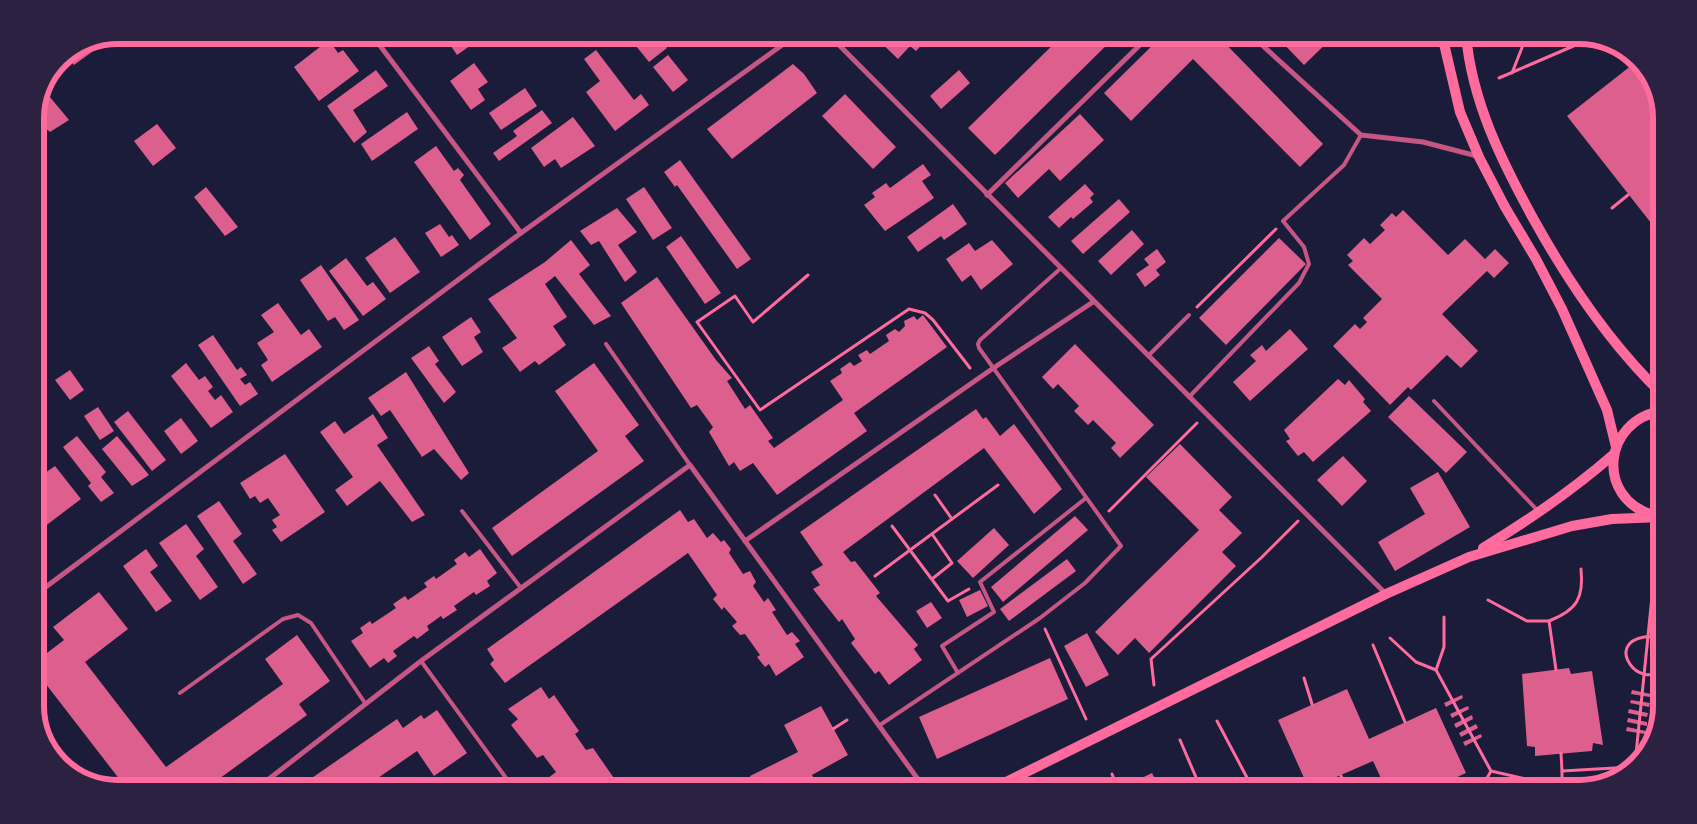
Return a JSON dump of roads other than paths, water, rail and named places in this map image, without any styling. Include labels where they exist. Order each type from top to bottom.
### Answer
[{"type":"main road","points":[[1444,44],[1460,112],[1479,156],[1562,309],[1607,410],[1615,451],[1613,470],[1615,478],[1625,498],[1642,511],[1653,514]]},
{"type":"main road","points":[[1467,44],[1481,106],[1497,149],[1550,250],[1580,298],[1625,355],[1653,385]]},
{"type":"main road","points":[[1469,557],[1539,512],[1587,478],[1615,451],[1624,433],[1634,422],[1653,413]]},
{"type":"main road","points":[[1010,780],[1386,594],[1469,557],[1572,526],[1612,519],[1653,517]]},
{"type":"street","points":[[379,44],[521,232]]},
{"type":"street","points":[[44,588],[521,232],[783,44]]},
{"type":"street","points":[[838,44],[1386,594]]},
{"type":"street","points":[[987,195],[1141,44]]},
{"type":"street","points":[[1261,44],[1361,135],[1424,142],[1479,156]]},
{"type":"street","points":[[745,541],[992,369],[1093,302]]},
{"type":"street","points":[[267,780],[421,661],[690,465],[919,780]]},
{"type":"lane","points":[[1189,396],[1299,283],[1309,264],[1304,247],[1283,222],[1344,165],[1361,135]]},
{"type":"lane","points":[[880,725],[1040,618],[1085,583],[1121,546],[978,348],[980,340],[1060,269]]},
{"type":"lane","points":[[1148,356],[1189,315]]},
{"type":"lane","points":[[606,344],[690,465]]},
{"type":"lane","points":[[1434,401],[1539,512]]},
{"type":"lane","points":[[958,672],[942,646],[994,612],[980,582],[1086,498]]},
{"type":"lane","points":[[462,511],[521,588]]},
{"type":"lane","points":[[180,693],[283,618],[298,614],[311,623],[365,703]]},
{"type":"lane","points":[[421,661],[507,780]]}]
